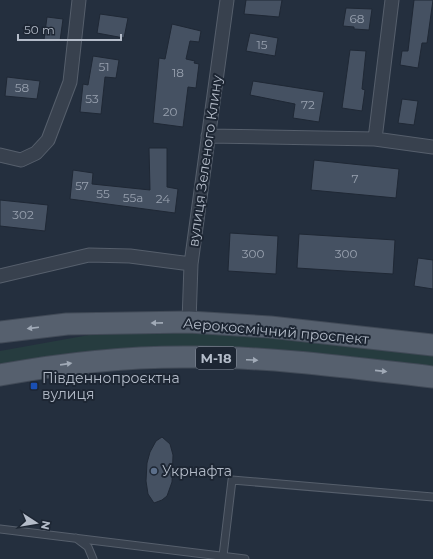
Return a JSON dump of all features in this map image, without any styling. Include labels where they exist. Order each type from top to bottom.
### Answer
[{"type":"main road","name":"Аерокосмічний проспект","points":[[0,332],[67,324],[189,322],[270,327],[433,345]]},
{"type":"main road","name":"М-18","points":[[0,374],[101,360],[195,357],[280,361],[433,377]]},
{"type":"street","points":[[0,155],[21,160],[36,153],[48,140],[70,82],[79,0]]},
{"type":"street","name":"вулиця Зеленого Клину","points":[[189,322],[191,264],[227,0]]},
{"type":"street","points":[[375,139],[392,0]]},
{"type":"street","points":[[208,136],[375,139],[433,147]]},
{"type":"street","points":[[0,276],[89,255],[130,256],[191,264]]},
{"type":"lane","points":[[223,556],[232,480],[433,497]]},
{"type":"lane","points":[[0,529],[246,559]]},
{"type":"lane","points":[[76,538],[88,547],[93,559]]},
{"type":"green space","points":[[117,330],[218,332],[433,352],[433,369],[130,350],[70,353],[0,364],[0,351]]},
{"type":"building","points":[[246,0],[282,0],[279,17],[244,14]]},
{"type":"building","points":[[414,0],[433,0],[427,43],[422,43],[418,68],[400,65],[402,51],[408,51]]},
{"type":"building","points":[[346,8],[372,9],[369,30],[354,29],[354,27],[343,26]]},
{"type":"building","points":[[100,14],[128,18],[124,38],[97,33]]},
{"type":"building","points":[[47,17],[63,19],[60,41],[44,40]]},
{"type":"building","points":[[172,24],[201,31],[199,42],[190,41],[186,59],[195,61],[194,63],[199,64],[196,88],[188,87],[183,127],[153,123],[159,58],[165,59]]},
{"type":"building","points":[[250,33],[278,38],[275,56],[246,51]]},
{"type":"building","points":[[350,50],[366,51],[362,89],[365,90],[362,111],[342,108]]},
{"type":"building","points":[[93,56],[119,60],[116,78],[105,77],[101,114],[80,112],[83,84],[88,85]]},
{"type":"building","points":[[7,77],[40,81],[37,99],[5,96]]},
{"type":"building","points":[[253,81],[324,92],[319,122],[293,118],[295,104],[250,95]]},
{"type":"building","points":[[402,99],[418,101],[414,125],[398,123]]},
{"type":"building","points":[[149,148],[167,148],[167,187],[178,189],[175,213],[70,199],[73,170],[93,173],[92,184],[150,190]]},
{"type":"building","points":[[314,160],[399,169],[396,198],[311,190]]},
{"type":"building","points":[[0,200],[48,205],[45,231],[0,226]]},
{"type":"building","points":[[230,233],[278,236],[276,274],[228,271]]},
{"type":"building","points":[[299,234],[395,240],[393,274],[297,268]]},
{"type":"building","points":[[418,258],[433,260],[433,289],[414,286]]},
{"type":"building","points":[[162,437],[170,444],[173,455],[172,482],[167,496],[154,503],[148,494],[146,481],[147,463],[150,452],[156,441]]},
{"type":"place","name":"Південнопроєктна вулиця","points":[[34,386]]},
{"type":"place","name":"Укрнафта","points":[[154,471]]}]
